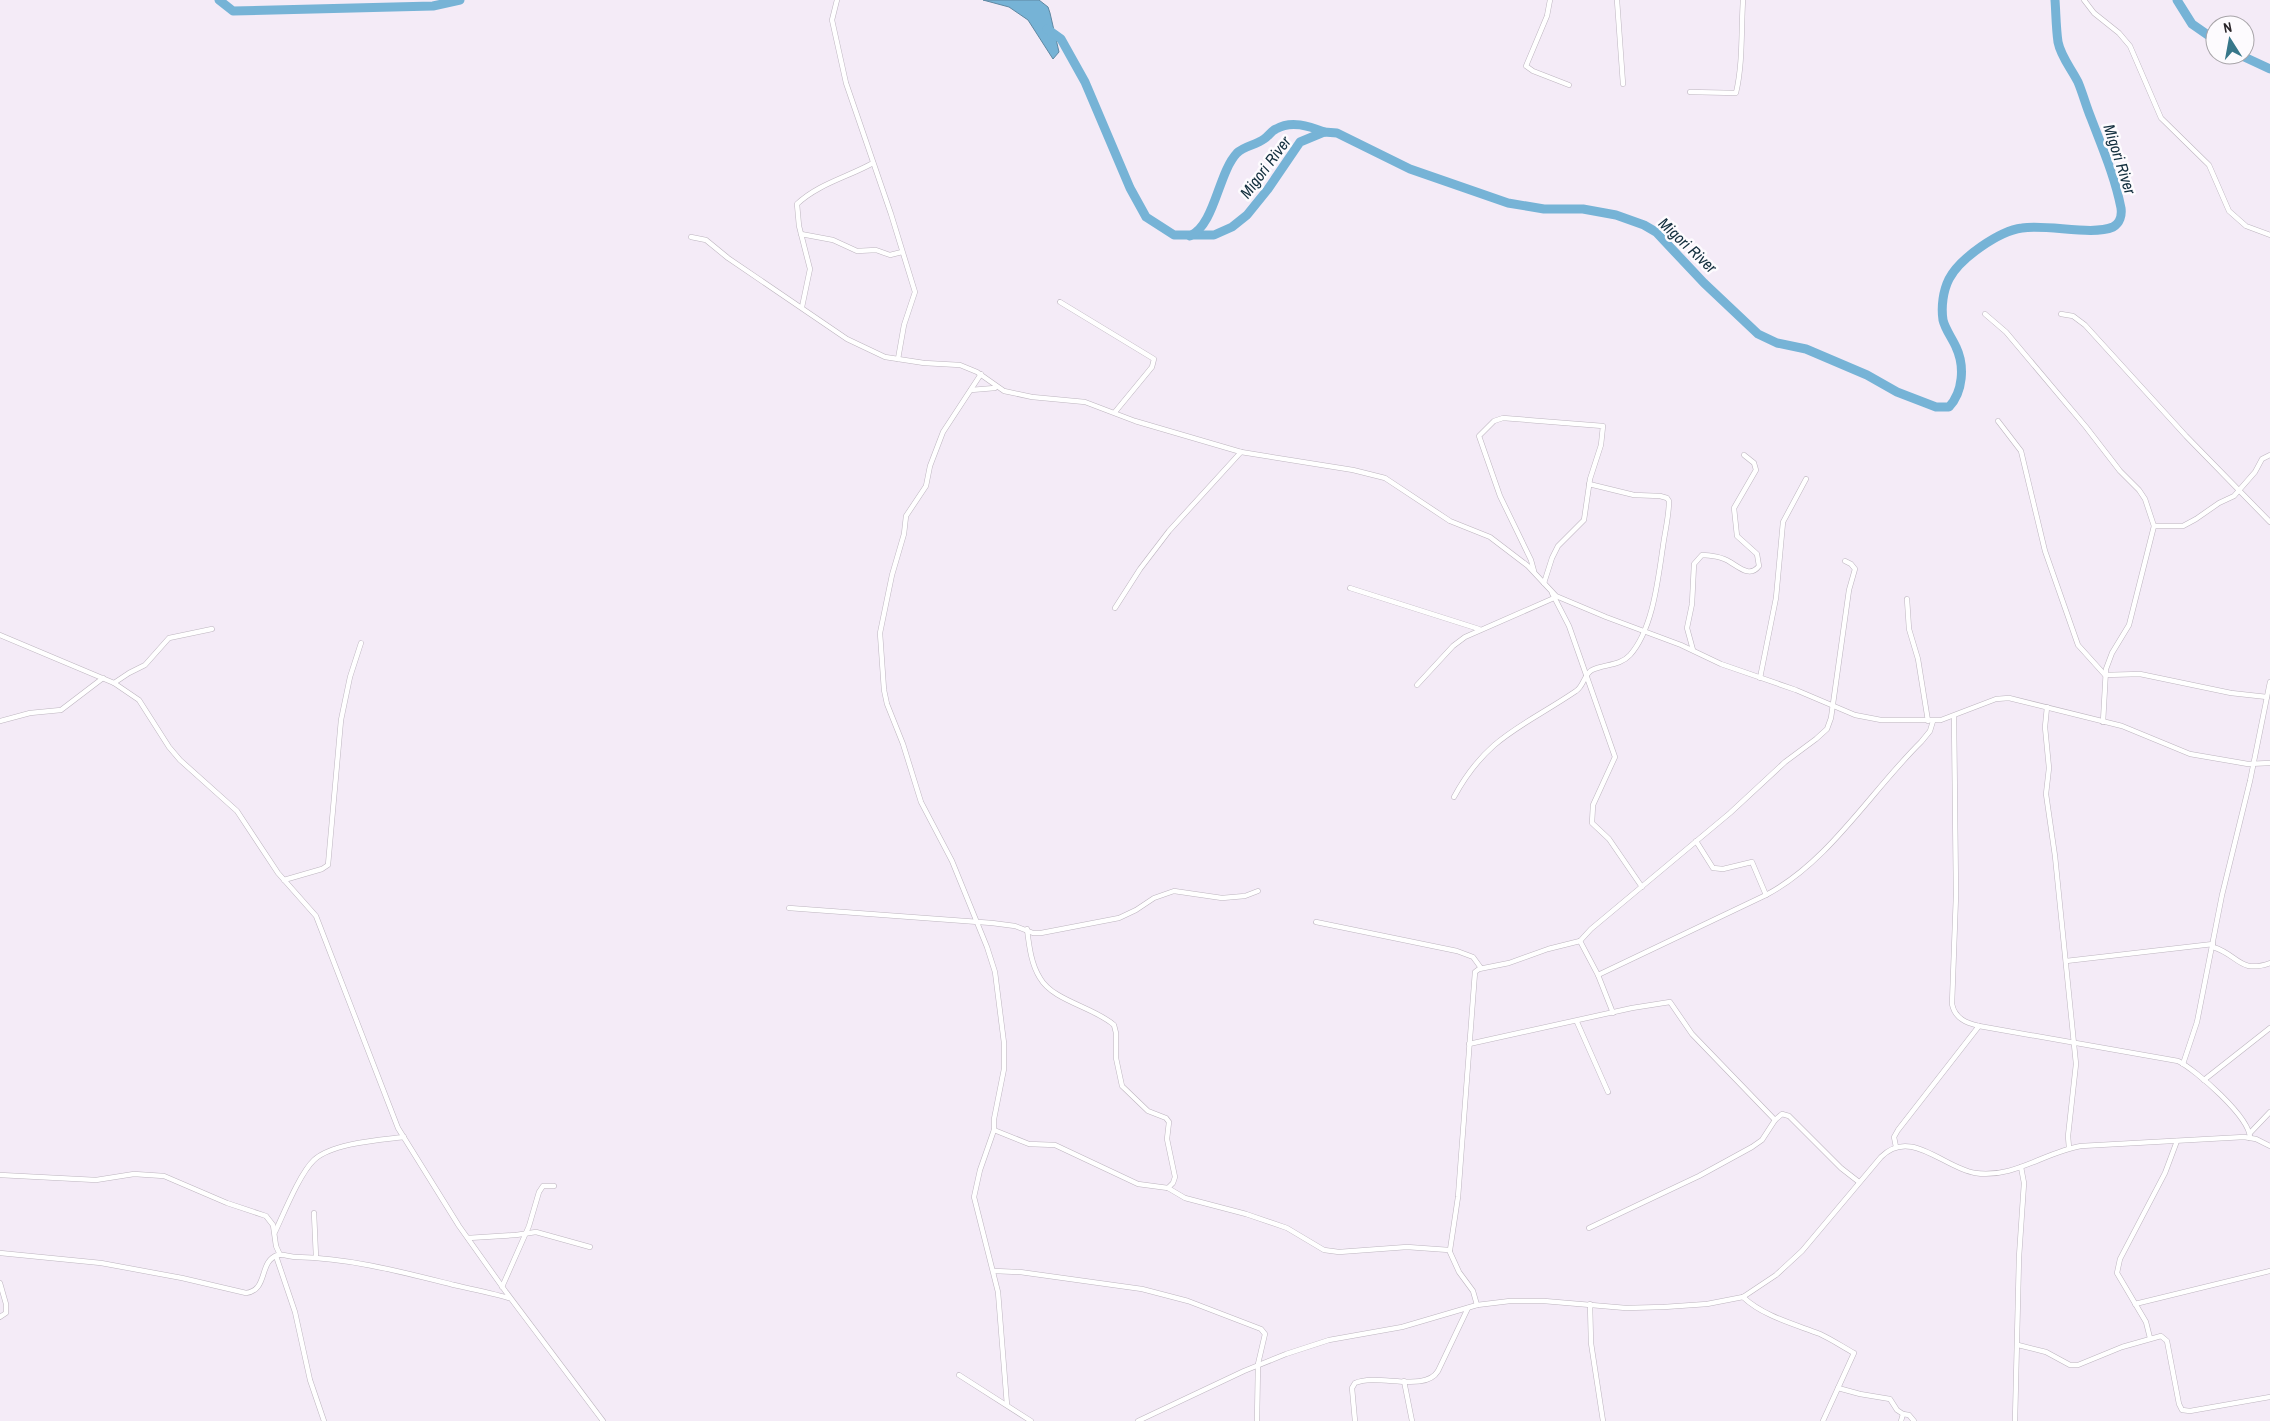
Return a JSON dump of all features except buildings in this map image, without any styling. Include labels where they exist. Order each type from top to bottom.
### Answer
[{"type":"street","points":[[837,0],[832,20],[846,83],[913,280],[915,292],[904,325],[898,360]]},
{"type":"street","points":[[1550,0],[1547,16],[1526,66],[1533,71],[1569,85]]},
{"type":"street","points":[[1617,0],[1623,84]]},
{"type":"street","points":[[1690,92],[1736,93],[1741,58],[1740,39],[1743,0]]},
{"type":"street","points":[[2084,0],[2094,13],[2120,33],[2130,46],[2161,118],[2209,165],[2230,211],[2246,226],[2270,235]]},
{"type":"street","points":[[802,307],[810,269],[796,211],[799,202],[836,179],[873,163]]},
{"type":"street","points":[[801,234],[834,240],[857,252],[876,250],[890,255],[902,252]]},
{"type":"street","points":[[691,236],[706,240],[728,258],[847,339],[885,357],[898,360],[960,365],[980,374],[997,388]]},
{"type":"street","points":[[1060,302],[1146,353],[1154,360],[1152,367],[1115,412]]},
{"type":"street","points":[[1985,314],[2006,332],[2086,427],[2120,471],[2146,498],[2154,526],[2129,626],[2108,661],[2105,675],[2103,722]]},
{"type":"street","points":[[2061,314],[2073,316],[2085,325],[2270,522]]},
{"type":"street","points":[[980,374],[943,432],[930,466],[925,488],[906,516],[904,534],[892,575],[880,633],[884,690],[887,704],[903,744],[921,802],[949,853],[995,972],[1004,1043],[1004,1074],[994,1119],[994,1130],[978,1178],[974,1197],[994,1271],[1002,1321],[1007,1405]]},
{"type":"street","points":[[971,390],[997,388],[1032,397],[1085,402],[1135,421],[1241,452],[1366,473],[1385,478],[1450,521],[1490,537],[1564,600],[1692,650],[1721,664],[1796,690],[1858,717],[1873,720],[1931,721],[1954,716],[2002,698],[2028,701],[2047,708],[2132,730],[2173,749],[2190,754],[2254,764],[2270,763]]},
{"type":"street","points":[[1534,573],[1531,560],[1496,488],[1480,441],[1482,433],[1494,421],[1503,418],[1603,426],[1603,438],[1589,484],[1583,522],[1558,546],[1544,583]]},
{"type":"street","points":[[1998,421],[2020,451],[2044,551],[2078,645],[2105,675],[2140,674],[2231,693],[2267,697]]},
{"type":"street","points":[[1115,608],[1140,569],[1169,531],[1241,452]]},
{"type":"street","points":[[1692,650],[1687,628],[1692,604],[1694,564],[1697,559],[1702,555],[1715,557],[1730,561],[1736,567],[1749,572],[1754,571],[1758,566],[1756,554],[1738,538],[1735,530],[1734,506],[1756,470],[1754,463],[1744,455]]},
{"type":"street","points":[[2154,526],[2183,526],[2234,496],[2255,472],[2262,459],[2270,455]]},
{"type":"street","points":[[1760,678],[1776,598],[1783,522],[1806,479]]},
{"type":"street","points":[[1454,797],[1471,768],[1494,745],[1522,723],[1576,691],[1591,670],[1616,664],[1629,656],[1644,632],[1661,563],[1669,501],[1667,498],[1660,496],[1634,495],[1589,484]]},
{"type":"street","points":[[1477,1305],[1473,1291],[1459,1272],[1450,1250],[1458,1197],[1474,975],[1481,968],[1509,963],[1548,949],[1580,941],[1591,928],[1730,813],[1785,762],[1823,733],[1829,722],[1833,707],[1849,590],[1855,570],[1852,564],[1845,561]]},
{"type":"street","points":[[1350,588],[1480,629]]},
{"type":"street","points":[[1550,590],[1569,626],[1615,756],[1594,801],[1592,821],[1609,839],[1642,887]]},
{"type":"street","points":[[1417,685],[1453,646],[1480,629],[1554,598]]},
{"type":"street","points":[[1598,975],[1766,895],[1787,883],[1821,854],[1921,742],[1931,721],[1918,658],[1909,629],[1907,599]]},
{"type":"street","points":[[114,683],[129,672],[145,665],[169,638],[212,628]]},
{"type":"street","points":[[0,635],[65,664],[114,683],[139,700],[169,747],[180,760],[237,811],[284,880],[310,907],[319,921],[371,1061],[404,1137],[468,1238],[502,1287],[603,1421]]},
{"type":"street","points":[[284,880],[322,869],[328,865],[341,720],[350,677],[361,643]]},
{"type":"street","points":[[0,721],[30,712],[61,710],[103,678]]},
{"type":"street","points":[[2183,1064],[2192,1040],[2213,946],[2222,895],[2254,764],[2270,682]]},
{"type":"street","points":[[2047,708],[2045,727],[2049,768],[2046,794],[2054,846],[2076,1078],[2068,1136],[2069,1148]]},
{"type":"street","points":[[1954,716],[1956,904],[1952,1004],[1954,1012],[1960,1018],[1980,1026],[2170,1059],[2183,1064],[2204,1080],[2236,1113],[2250,1135],[2270,1146]]},
{"type":"street","points":[[1696,840],[1713,868],[1723,869],[1752,862],[1766,895]]},
{"type":"street","points":[[789,908],[1010,925],[1027,929],[1033,933],[1041,933],[1119,918],[1154,898],[1174,891],[1222,898],[1245,896],[1258,891]]},
{"type":"street","points":[[1316,922],[1457,951],[1473,957],[1481,968]]},
{"type":"street","points":[[1027,929],[1034,965],[1040,978],[1061,996],[1090,1009],[1114,1025],[1116,1033],[1116,1058],[1122,1086],[1148,1111],[1166,1118],[1169,1122],[1166,1138],[1174,1177],[1173,1183],[1168,1188]]},
{"type":"street","points":[[1580,941],[1598,975],[1613,1013]]},
{"type":"street","points":[[2066,961],[2213,946],[2248,967],[2258,967],[2270,962]]},
{"type":"street","points":[[1469,1044],[1670,1002],[1692,1034],[1775,1120]]},
{"type":"street","points":[[1577,1022],[1608,1092]]},
{"type":"street","points":[[1896,1147],[1894,1137],[1898,1130],[1980,1026]]},
{"type":"street","points":[[2204,1080],[2270,1028]]},
{"type":"street","points":[[1138,1421],[1258,1364],[1329,1340],[1402,1327],[1477,1305],[1510,1301],[1590,1304],[1626,1308],[1686,1306],[1743,1297],[1768,1281],[1794,1260],[1885,1153],[1896,1147],[1910,1146],[1917,1148],[1962,1170],[1993,1175],[2021,1167],[2069,1148],[2250,1135],[2270,1112]]},
{"type":"street","points":[[1590,1228],[1699,1176],[1752,1147],[1762,1140],[1775,1120],[1782,1114],[1788,1115],[1841,1168],[1859,1182]]},
{"type":"street","points":[[994,1130],[1029,1144],[1058,1146],[1112,1174],[1138,1184],[1168,1188],[1185,1198],[1246,1214],[1286,1228],[1314,1246],[1331,1252],[1407,1246],[1450,1250]]},
{"type":"street","points":[[274,1233],[308,1168],[317,1158],[327,1152],[351,1145],[404,1137]]},
{"type":"street","points":[[2150,1338],[2146,1322],[2117,1276],[2118,1267],[2168,1166],[2177,1141]]},
{"type":"street","points":[[2015,1421],[2019,1257],[2024,1184],[2021,1167]]},
{"type":"street","points":[[0,1175],[96,1180],[134,1174],[164,1176],[227,1203],[266,1216],[272,1223],[276,1249],[295,1312],[310,1380],[324,1421]]},
{"type":"street","points":[[502,1287],[526,1233],[539,1192],[544,1186],[554,1186]]},
{"type":"street","points":[[314,1212],[316,1258]]},
{"type":"street","points":[[468,1238],[526,1233],[543,1234],[590,1247]]},
{"type":"street","points":[[0,1253],[90,1262],[182,1278],[246,1293],[252,1292],[259,1286],[267,1264],[278,1256],[316,1258],[391,1269],[510,1298]]},
{"type":"street","points":[[994,1271],[1020,1272],[1142,1289],[1188,1301],[1264,1330],[1265,1336],[1258,1364],[1257,1421]]},
{"type":"street","points":[[2135,1304],[2270,1271]]},
{"type":"street","points":[[0,1283],[7,1309],[6,1313],[0,1318]]},
{"type":"street","points":[[1743,1297],[1754,1305],[1820,1334],[1854,1353],[1823,1421]]},
{"type":"street","points":[[1590,1304],[1591,1343],[1603,1421]]},
{"type":"street","points":[[1355,1421],[1352,1388],[1355,1383],[1369,1380],[1424,1382],[1435,1376],[1468,1308]]},
{"type":"street","points":[[2018,1345],[2046,1352],[2074,1365],[2150,1338],[2161,1336],[2166,1339],[2179,1404],[2182,1410],[2270,1397]]},
{"type":"street","points":[[959,1375],[1031,1421]]},
{"type":"street","points":[[1404,1381],[1412,1421]]},
{"type":"street","points":[[1838,1388],[1890,1399],[1896,1410],[1909,1415],[1914,1421]]},
{"type":"street","points":[[1901,1421],[1903,1414]]},
{"type":"water","points":[[983,0],[1039,0],[1048,7],[1059,52],[1053,59],[1028,20],[1009,7]]},
{"type":"waterway","name":"Migori River","points":[[219,0],[233,11],[433,6],[460,0]]},
{"type":"waterway","name":"Migori River","points":[[1047,29],[1061,39],[1085,82],[1130,188],[1146,217],[1174,235],[1214,235],[1232,227],[1247,215],[1268,189],[1300,142],[1324,132],[1337,133],[1410,169],[1508,203],[1544,209],[1583,209],[1616,215],[1644,225],[1656,232],[1704,283],[1758,334],[1777,343],[1806,349],[1867,375],[1897,392],[1936,407],[1949,407],[1957,394],[1961,378],[1959,354],[1942,315],[1945,289],[1954,271],[1981,247],[2002,234],[2013,230],[2033,227],[2082,230],[2104,229],[2113,227],[2121,216],[2121,208],[2108,162],[2078,82],[2059,47],[2055,0]]},
{"type":"waterway","name":"Migori River","points":[[2177,0],[2192,24],[2205,33]]},
{"type":"waterway","name":"Migori River","points":[[2255,62],[2270,69]]},
{"type":"waterway","points":[[1190,236],[1205,221],[1225,173],[1237,153],[1261,141],[1282,126],[1294,124],[1324,132]]}]
